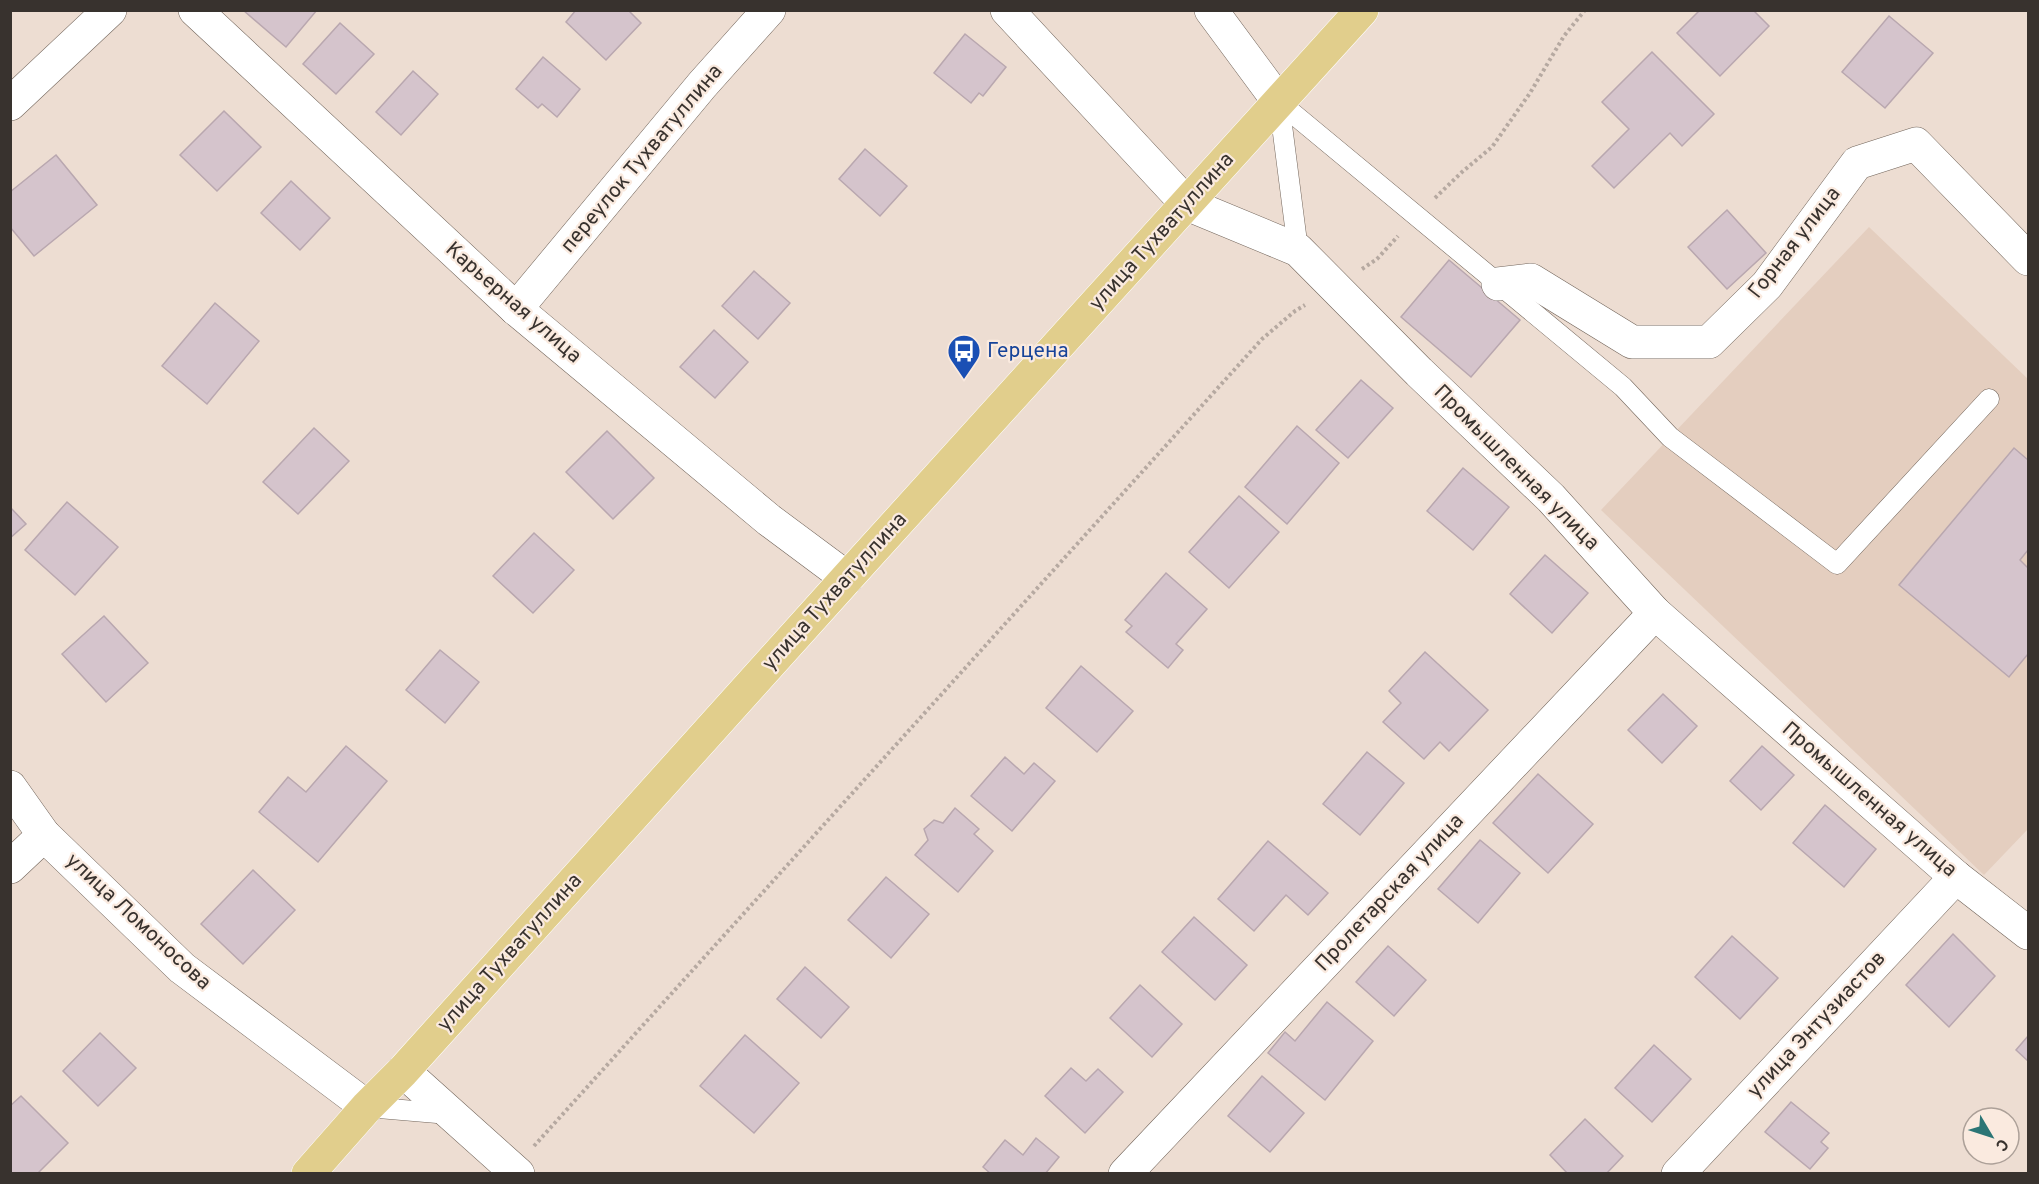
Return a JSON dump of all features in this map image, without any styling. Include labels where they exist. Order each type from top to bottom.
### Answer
[{"type":"main road","name":"улица Тухватуллина","points":[[309,1173],[1362,10]]},
{"type":"street","points":[[10,104],[110,10]]},
{"type":"street","name":"Карьерная улица","points":[[195,10],[516,309],[769,520],[847,578]]},
{"type":"street","name":"переулок Тухватуллина","points":[[516,309],[702,85],[769,10]]},
{"type":"street","name":"Промышленная улица","points":[[1007,10],[1187,204],[1298,250],[1419,372],[1551,498],[1655,613],[1956,877],[2028,933]]},
{"type":"street","points":[[1211,10],[1279,102]]},
{"type":"street","name":"Горная улица","points":[[1498,284],[1531,280],[1632,342],[1709,342],[1767,285],[1857,163],[1916,144],[2028,259]]},
{"type":"street","name":"Пролетарская улица","points":[[1125,1173],[1655,613]]},
{"type":"street","name":"улица Ломоносова","points":[[10,787],[44,835],[182,968],[367,1107]]},
{"type":"street","points":[[10,867],[44,835]]},
{"type":"street","name":"улица Энтузиастов","points":[[1678,1173],[1956,877]]},
{"type":"street","points":[[403,1071],[516,1172]]},
{"type":"lane","points":[[1279,102],[1623,387],[1670,437],[1837,564],[1989,399]]},
{"type":"lane","points":[[1279,102],[1298,250]]},
{"type":"lane","points":[[367,1107],[451,1114]]},
{"type":"path","points":[[516,1172],[1262,339],[1295,311],[1377,259],[1462,172],[1492,147],[1530,93],[1564,36],[1585,10]]},
{"type":"shaded area","points":[[1869,227],[2028,379],[2028,829],[1984,875],[1601,510]]},
{"type":"building","points":[[243,10],[317,10],[286,47]]},
{"type":"building","points":[[576,10],[628,10],[641,23],[606,60],[566,22]]},
{"type":"building","points":[[1700,10],[1753,10],[1769,26],[1720,76],[1677,33]]},
{"type":"building","points":[[1889,16],[1933,53],[1885,108],[1842,72]]},
{"type":"building","points":[[340,23],[374,54],[336,94],[303,64]]},
{"type":"building","points":[[965,34],[1006,67],[983,96],[979,93],[971,103],[934,73]]},
{"type":"building","points":[[1652,52],[1714,114],[1682,146],[1670,133],[1614,188],[1592,166],[1629,129],[1602,102]]},
{"type":"building","points":[[543,57],[580,89],[557,117],[542,104],[538,108],[516,89]]},
{"type":"building","points":[[413,71],[438,94],[401,135],[376,112]]},
{"type":"building","points":[[224,111],[261,147],[217,191],[180,155]]},
{"type":"building","points":[[865,149],[907,186],[880,216],[839,179]]},
{"type":"building","points":[[56,155],[97,205],[34,256],[10,227],[10,192]]},
{"type":"building","points":[[291,181],[330,218],[300,250],[261,213]]},
{"type":"building","points":[[1727,210],[1766,253],[1727,289],[1688,247]]},
{"type":"building","points":[[1449,260],[1520,320],[1471,377],[1401,317]]},
{"type":"building","points":[[754,271],[790,303],[758,339],[722,306]]},
{"type":"building","points":[[215,303],[259,341],[207,404],[162,366]]},
{"type":"building","points":[[714,330],[748,362],[715,398],[680,367]]},
{"type":"building","points":[[1361,380],[1393,408],[1348,458],[1316,430]]},
{"type":"building","points":[[1297,426],[1339,463],[1287,524],[1245,487]]},
{"type":"building","points":[[314,428],[349,461],[298,514],[263,482]]},
{"type":"building","points":[[607,431],[654,478],[613,519],[566,472]]},
{"type":"building","points":[[2014,448],[2028,460],[2028,550],[2020,560],[2028,568],[2028,654],[2009,677],[1899,585]]},
{"type":"building","points":[[1463,468],[1509,507],[1473,550],[1427,511]]},
{"type":"building","points":[[1239,496],[1279,532],[1229,588],[1189,552]]},
{"type":"building","points":[[67,502],[118,547],[75,595],[25,550]]},
{"type":"building","points":[[10,507],[26,524],[10,538]]},
{"type":"building","points":[[534,533],[574,570],[533,613],[493,576]]},
{"type":"building","points":[[1545,555],[1588,593],[1552,633],[1510,594]]},
{"type":"building","points":[[1166,573],[1207,609],[1176,644],[1183,650],[1168,668],[1126,632],[1132,626],[1125,620]]},
{"type":"building","points":[[104,616],[148,663],[106,702],[62,654]]},
{"type":"building","points":[[440,650],[479,682],[445,723],[406,690]]},
{"type":"building","points":[[1425,652],[1488,710],[1449,751],[1440,742],[1424,759],[1383,722],[1401,703],[1389,691]]},
{"type":"building","points":[[1081,666],[1133,711],[1097,752],[1046,708]]},
{"type":"building","points":[[1663,694],[1697,726],[1662,763],[1628,730]]},
{"type":"building","points":[[346,746],[387,781],[318,862],[259,812],[288,777],[306,792]]},
{"type":"building","points":[[1762,746],[1794,775],[1761,810],[1730,781]]},
{"type":"building","points":[[1367,752],[1404,783],[1360,835],[1323,804]]},
{"type":"building","points":[[1005,757],[1024,774],[1034,763],[1055,781],[1012,831],[971,796]]},
{"type":"building","points":[[1538,774],[1593,824],[1548,873],[1493,823]]},
{"type":"building","points":[[1825,805],[1876,849],[1844,887],[1793,843]]},
{"type":"building","points":[[955,808],[979,829],[974,834],[993,851],[958,892],[915,855],[928,840],[924,829],[934,820],[943,823]]},
{"type":"building","points":[[1480,840],[1520,873],[1478,923],[1438,889]]},
{"type":"building","points":[[1268,841],[1328,893],[1308,915],[1286,895],[1254,931],[1218,899]]},
{"type":"building","points":[[253,870],[295,910],[243,964],[201,924]]},
{"type":"building","points":[[886,877],[929,914],[891,958],[848,920]]},
{"type":"building","points":[[1194,917],[1247,965],[1215,1000],[1162,952]]},
{"type":"building","points":[[1953,934],[1995,976],[1949,1027],[1906,985]]},
{"type":"building","points":[[1732,936],[1778,978],[1740,1019],[1695,977]]},
{"type":"building","points":[[1388,946],[1426,980],[1394,1016],[1356,982]]},
{"type":"building","points":[[805,967],[849,1007],[821,1038],[777,999]]},
{"type":"building","points":[[1140,985],[1182,1024],[1152,1057],[1110,1018]]},
{"type":"building","points":[[1327,1002],[1373,1041],[1325,1100],[1268,1053],[1285,1032],[1295,1041]]},
{"type":"building","points":[[100,1033],[136,1068],[98,1106],[63,1071]]},
{"type":"building","points":[[745,1035],[799,1083],[754,1133],[700,1086]]},
{"type":"building","points":[[2028,1036],[2028,1061],[2016,1050]]},
{"type":"building","points":[[1654,1045],[1691,1079],[1652,1122],[1615,1088]]},
{"type":"building","points":[[1071,1068],[1086,1081],[1098,1069],[1123,1092],[1085,1133],[1045,1096]]},
{"type":"building","points":[[1262,1076],[1304,1113],[1270,1152],[1228,1116]]},
{"type":"building","points":[[21,1096],[68,1143],[37,1174],[10,1174],[10,1106]]},
{"type":"building","points":[[1791,1102],[1829,1133],[1821,1142],[1828,1148],[1810,1169],[1765,1132]]},
{"type":"building","points":[[1585,1119],[1623,1156],[1606,1174],[1568,1174],[1550,1155]]},
{"type":"building","points":[[1036,1138],[1059,1157],[1045,1174],[991,1174],[983,1167],[1005,1140],[1023,1155]]},
{"type":"place","name":"Герцена","points":[[964,380]]}]
